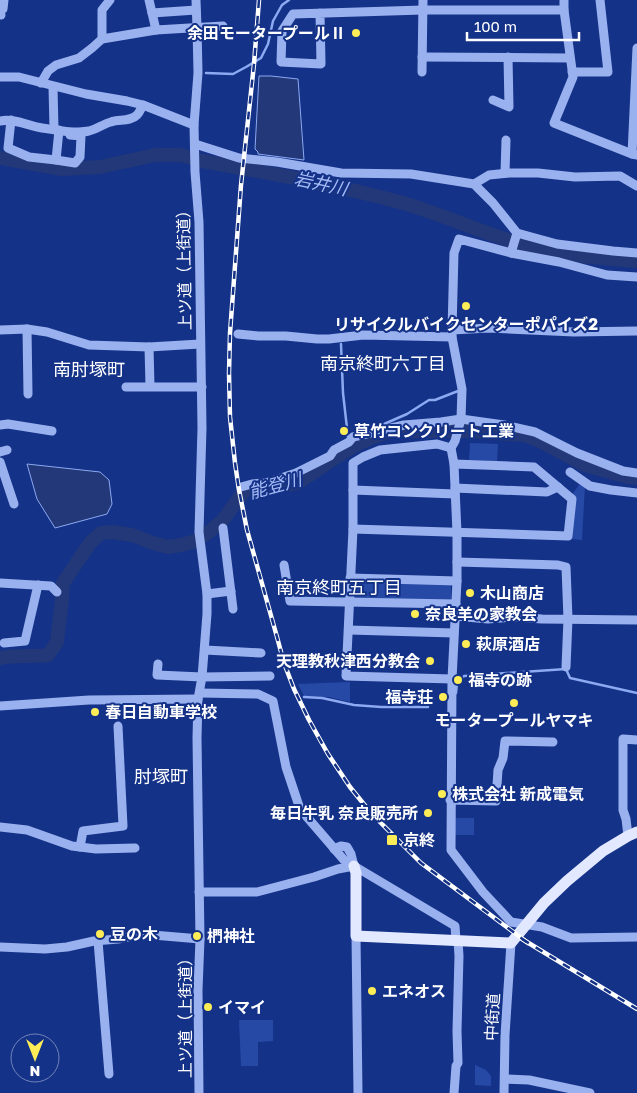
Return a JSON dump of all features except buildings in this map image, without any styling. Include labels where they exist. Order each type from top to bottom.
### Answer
[{"type":"main road","points":[[354,866],[356,873],[356,936],[511,943],[525,924],[567,881],[603,851],[632,834]]},
{"type":"street","points":[[102,38],[102,10],[110,0]]},
{"type":"street","points":[[149,0],[156,30]]},
{"type":"street","points":[[422,72],[423,0]]},
{"type":"street","points":[[564,0],[569,58],[573,77],[554,123],[635,154],[637,48]]},
{"type":"street","points":[[572,72],[608,72],[600,0]]},
{"type":"street","points":[[152,13],[196,5]]},
{"type":"street","name":"上ツ道（上街道）","points":[[196,5],[198,73],[194,125],[199,222],[202,387],[199,539],[207,594],[205,650],[199,696],[197,747],[200,939],[198,990],[199,1093]]},
{"type":"street","points":[[320,14],[320,64],[281,62],[282,31],[293,14],[423,10],[564,10]]},
{"type":"street","points":[[41,83],[48,71],[56,66],[79,58],[102,38],[156,30],[222,26]]},
{"type":"street","points":[[422,57],[569,58]]},
{"type":"street","points":[[493,100],[509,107],[508,57]]},
{"type":"street","points":[[0,77],[19,77],[86,94],[128,101],[194,125]]},
{"type":"street","points":[[53,86],[60,130],[56,160]]},
{"type":"street","points":[[0,121],[11,120],[42,128],[87,131],[109,122],[129,120],[137,116],[143,105]]},
{"type":"street","points":[[11,120],[4,147],[29,157],[75,163],[80,157],[81,136],[60,130]]},
{"type":"street","points":[[505,173],[506,140]]},
{"type":"street","points":[[195,144],[239,158],[277,162],[341,173],[411,174],[474,184],[493,202],[516,234],[557,244],[637,253]]},
{"type":"street","points":[[474,184],[489,175],[538,173],[575,177],[620,176],[637,186]]},
{"type":"street","points":[[511,251],[516,234]]},
{"type":"street","points":[[637,277],[606,275],[459,239],[454,253],[452,333],[462,389],[460,421],[453,445],[457,581],[452,679],[450,800],[451,850],[483,892],[511,922],[542,927],[571,938],[637,937]]},
{"type":"street","points":[[238,334],[329,339],[363,335],[452,333],[489,328],[574,332],[637,332]]},
{"type":"street","points":[[0,330],[47,332],[90,345],[149,347],[200,344]]},
{"type":"street","points":[[27,330],[28,394]]},
{"type":"street","points":[[149,347],[150,386]]},
{"type":"street","points":[[126,386],[202,387]]},
{"type":"street","points":[[242,487],[266,483],[296,473],[330,456],[334,450],[349,442],[353,437],[404,425],[460,421],[504,425],[534,432],[577,453],[623,471],[637,473]]},
{"type":"street","points":[[0,425],[8,424],[52,431]]},
{"type":"street","points":[[452,679],[346,676],[353,530],[353,463],[380,450],[437,444],[453,445]]},
{"type":"street","points":[[0,462],[14,504]]},
{"type":"street","points":[[353,530],[568,536],[572,499],[534,467],[454,464]]},
{"type":"street","points":[[570,472],[590,486],[637,493]]},
{"type":"street","points":[[353,490],[547,492],[558,487]]},
{"type":"street","points":[[223,528],[233,609]]},
{"type":"street","points":[[457,562],[558,564],[566,567],[568,619],[566,667]]},
{"type":"street","points":[[284,565],[290,601],[456,604]]},
{"type":"street","points":[[350,578],[457,581]]},
{"type":"street","points":[[0,583],[51,586],[57,592]]},
{"type":"street","points":[[4,643],[25,641],[38,585]]},
{"type":"street","points":[[207,594],[231,591]]},
{"type":"street","points":[[455,616],[488,619],[514,617],[637,620]]},
{"type":"street","points":[[348,630],[454,633]]},
{"type":"street","points":[[205,650],[261,653]]},
{"type":"street","points":[[158,664],[157,675],[202,677],[270,676]]},
{"type":"street","points":[[0,706],[90,700],[258,694],[274,701],[286,767],[299,806],[307,817],[344,860],[456,926],[459,956],[458,1063],[456,1066],[454,1093]]},
{"type":"street","points":[[80,847],[83,831],[126,827],[118,726]]},
{"type":"street","points":[[632,834],[623,810],[623,739],[637,740]]},
{"type":"street","points":[[450,800],[496,801],[498,770],[503,758],[505,741],[553,742]]},
{"type":"street","points":[[0,827],[27,830],[72,846],[96,849],[135,848]]},
{"type":"street","points":[[199,892],[257,892],[354,866]]},
{"type":"street","points":[[0,947],[45,949],[67,947],[141,934],[200,939]]},
{"type":"street","points":[[356,936],[358,1093]]},
{"type":"street","points":[[98,942],[109,1074]]},
{"type":"street","name":"中街道","points":[[504,1093],[505,1035],[511,943]]},
{"type":"street","points":[[505,1079],[529,1080],[590,1093]]},
{"type":"shaded area","points":[[259,76],[298,79],[304,160],[258,154],[255,149]]},
{"type":"shaded area","points":[[470,443],[498,444],[497,461],[469,460]]},
{"type":"shaded area","points":[[27,464],[100,472],[109,480],[112,504],[107,514],[55,528],[37,499]]},
{"type":"shaded area","points":[[581,482],[585,485],[582,540],[572,539],[575,497],[572,495]]},
{"type":"shaded area","points":[[354,580],[451,583],[451,601],[353,598]]},
{"type":"shaded area","points":[[350,682],[350,702],[329,697],[304,696],[298,684]]},
{"type":"shaded area","points":[[452,818],[474,818],[474,835],[452,835]]},
{"type":"shaded area","points":[[239,1020],[273,1020],[273,1041],[258,1042],[258,1066],[241,1066]]},
{"type":"shaded area","points":[[475,1065],[486,1070],[491,1076],[491,1086],[475,1085]]},
{"type":"waterway","points":[[206,73],[233,74],[261,58],[268,44],[273,21],[282,5],[289,0]]},
{"type":"waterway","name":"岩井川","points":[[0,158],[62,169],[100,167],[155,155],[181,155],[202,161],[300,179],[414,206],[490,234],[535,248],[578,256],[637,261]]},
{"type":"waterway","points":[[341,344],[343,393],[348,437]]},
{"type":"waterway","points":[[375,428],[407,414],[429,400],[435,400],[458,391]]},
{"type":"waterway","name":"能登川","points":[[0,658],[48,655],[57,642],[63,583],[90,543],[101,533],[112,532],[132,535],[168,547],[196,541],[223,520],[244,491],[260,486],[281,486],[298,483],[358,444],[391,431],[465,431],[525,435],[585,465],[637,478]]},
{"type":"waterway","points":[[456,693],[457,684],[464,676],[566,669],[570,678],[637,693]]},
{"type":"waterway","points":[[304,697],[322,698],[354,705],[428,707]]},
{"type":"railway","points":[[259,0],[241,185],[230,333],[230,417],[239,490],[247,530],[284,663],[294,689],[328,754],[350,787],[371,813],[421,863],[528,943]]},
{"type":"railway","points":[[522,939],[637,1009]]},
{"type":"place","name":"余田モータープールⅡ","points":[[356,33]]},
{"type":"place","name":"リサイクルバイクセンターポパイズ2","points":[[466,306]]},
{"type":"place","name":"草竹コンクリート工業","points":[[344,431]]},
{"type":"place","name":"木山商店","points":[[470,593]]},
{"type":"place","name":"奈良羊の家教会","points":[[415,614]]},
{"type":"place","name":"萩原酒店","points":[[466,644]]},
{"type":"place","name":"天理教秋津西分教会","points":[[430,661]]},
{"type":"place","name":"福寺の跡","points":[[458,680]]},
{"type":"place","name":"福寺荘","points":[[443,697]]},
{"type":"place","name":"モータープールヤマキ","points":[[514,703]]},
{"type":"place","name":"春日自動車学校","points":[[95,712]]},
{"type":"place","name":"株式会社 新成電気","points":[[442,794]]},
{"type":"place","name":"毎日牛乳 奈良販売所","points":[[428,813]]},
{"type":"place","name":"京終","points":[[392,840]]},
{"type":"place","name":"豆の木","points":[[100,934]]},
{"type":"place","name":"椚神社","points":[[197,936]]},
{"type":"place","name":"エネオス","points":[[372,991]]},
{"type":"place","name":"イマイ","points":[[208,1007]]},
{"type":"district","name":"南京終町六丁目","points":[[383,363]]},
{"type":"district","name":"南肘塚町","points":[[89,369]]},
{"type":"district","name":"南京終町五丁目","points":[[339,587]]},
{"type":"district","name":"肘塚町","points":[[161,776]]}]
